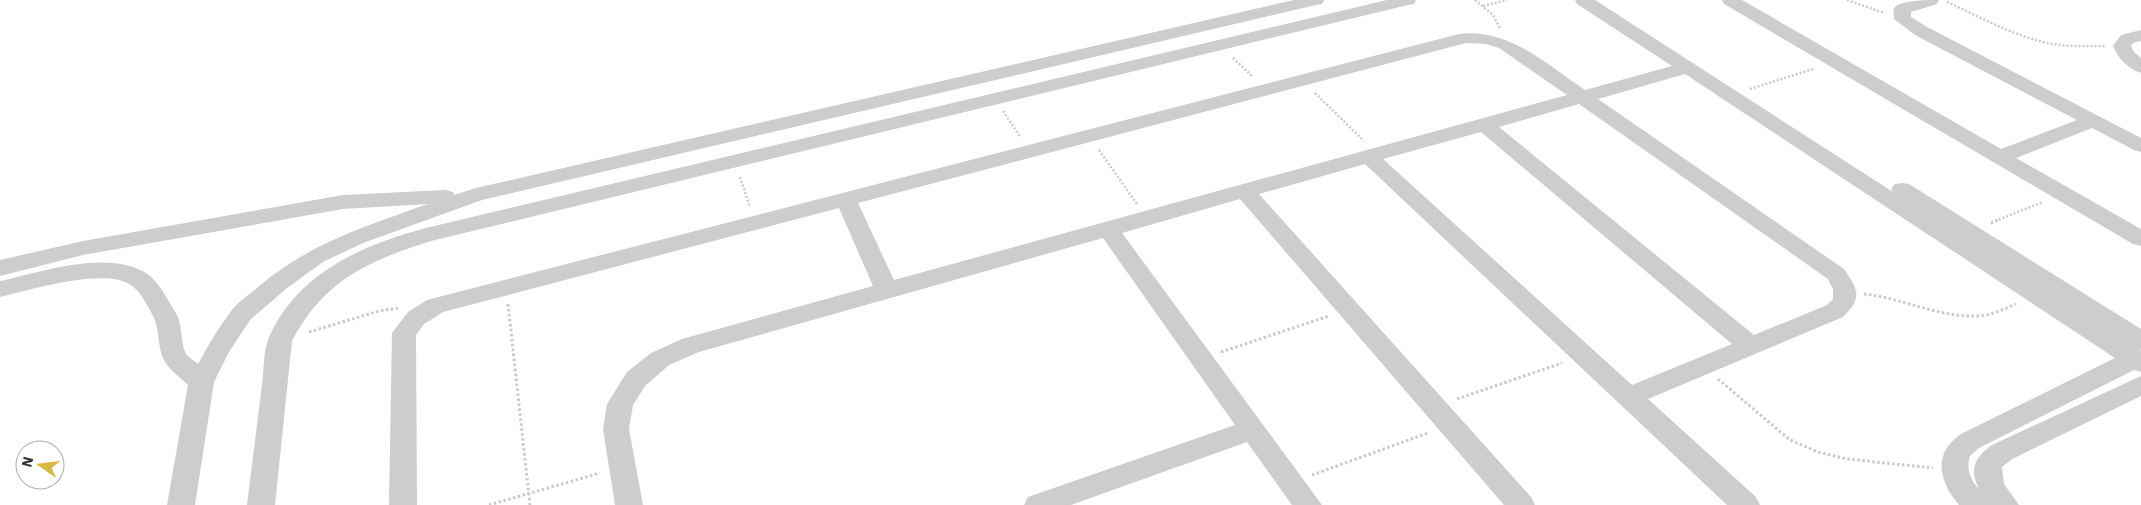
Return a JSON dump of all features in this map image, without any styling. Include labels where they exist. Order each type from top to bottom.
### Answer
[{"type":"street","points":[[181,505],[201,382],[219,348],[242,314],[279,282],[315,258],[355,238],[476,195],[1167,33],[1316,0]]},
{"type":"street","points":[[261,505],[280,341],[297,308],[322,283],[353,262],[389,246],[426,235],[1408,0]]},
{"type":"street","points":[[1730,0],[2141,239]]},
{"type":"street","points":[[1931,0],[1902,9],[1903,19],[1920,31],[2141,146]]},
{"type":"street","points":[[1596,1],[1686,68],[2020,274],[2139,354]]},
{"type":"street","points":[[1596,1],[1748,90],[1970,232],[2020,274],[2038,296],[2139,354]]},
{"type":"street","points":[[1167,33],[1166,38],[1170,47],[1183,54]]},
{"type":"street","points":[[2141,35],[2127,39],[2122,46],[2126,55],[2141,67]]},
{"type":"street","points":[[403,505],[404,333],[416,318],[434,306],[1029,150],[1476,36],[1496,40],[1512,48],[1584,96],[1836,274],[1843,284],[1846,294],[1844,304],[1835,311],[1628,397]]},
{"type":"street","points":[[1113,46],[1120,49],[1128,57],[1127,67]]},
{"type":"street","points":[[629,505],[616,430],[620,404],[636,380],[660,359],[691,345],[1686,68]]},
{"type":"street","points":[[1999,157],[2092,121]]},
{"type":"street","points":[[1484,124],[1752,346]]},
{"type":"street","points":[[1373,155],[1584,356],[1746,505]]},
{"type":"street","points":[[1244,191],[1521,505]]},
{"type":"street","points":[[0,268],[93,246],[343,202],[476,195]]},
{"type":"street","points":[[845,198],[887,290]]},
{"type":"street","points":[[1108,229],[1308,505]]},
{"type":"street","points":[[0,289],[82,271],[118,271],[139,279],[152,294],[166,317],[175,358],[201,382]]},
{"type":"street","points":[[1976,505],[1958,483],[1954,471],[1958,452],[1970,441],[2139,354]]},
{"type":"street","points":[[2005,505],[1994,494],[1987,476],[1989,462],[2002,452],[2141,385]]},
{"type":"street","points":[[1038,505],[1069,500],[1253,429]]},
{"type":"path","points":[[1475,0],[1498,20],[1500,33],[1496,40]]},
{"type":"path","points":[[1482,6],[1507,0]]},
{"type":"path","points":[[1847,0],[1903,19]]},
{"type":"path","points":[[1942,0],[2024,36],[2047,43],[2070,46],[2122,46]]},
{"type":"path","points":[[1220,45],[1265,89]]},
{"type":"path","points":[[1748,90],[1834,62]]},
{"type":"path","points":[[1301,80],[1373,155]]},
{"type":"path","points":[[994,99],[1029,150]]},
{"type":"path","points":[[1088,135],[1147,218]]},
{"type":"path","points":[[735,161],[755,221]]},
{"type":"path","points":[[1970,232],[2064,194]]},
{"type":"path","points":[[506,286],[530,505]]},
{"type":"path","points":[[1846,294],[1881,296],[1969,315],[1993,314],[2038,296]]},
{"type":"path","points":[[280,341],[379,311],[434,306]]},
{"type":"path","points":[[1202,358],[1348,309]]},
{"type":"path","points":[[1434,406],[1584,356]]},
{"type":"path","points":[[1702,366],[1790,440],[1818,452],[1847,459],[1954,471]]},
{"type":"path","points":[[1291,482],[1450,425]]},
{"type":"path","points":[[489,505],[622,467]]}]
